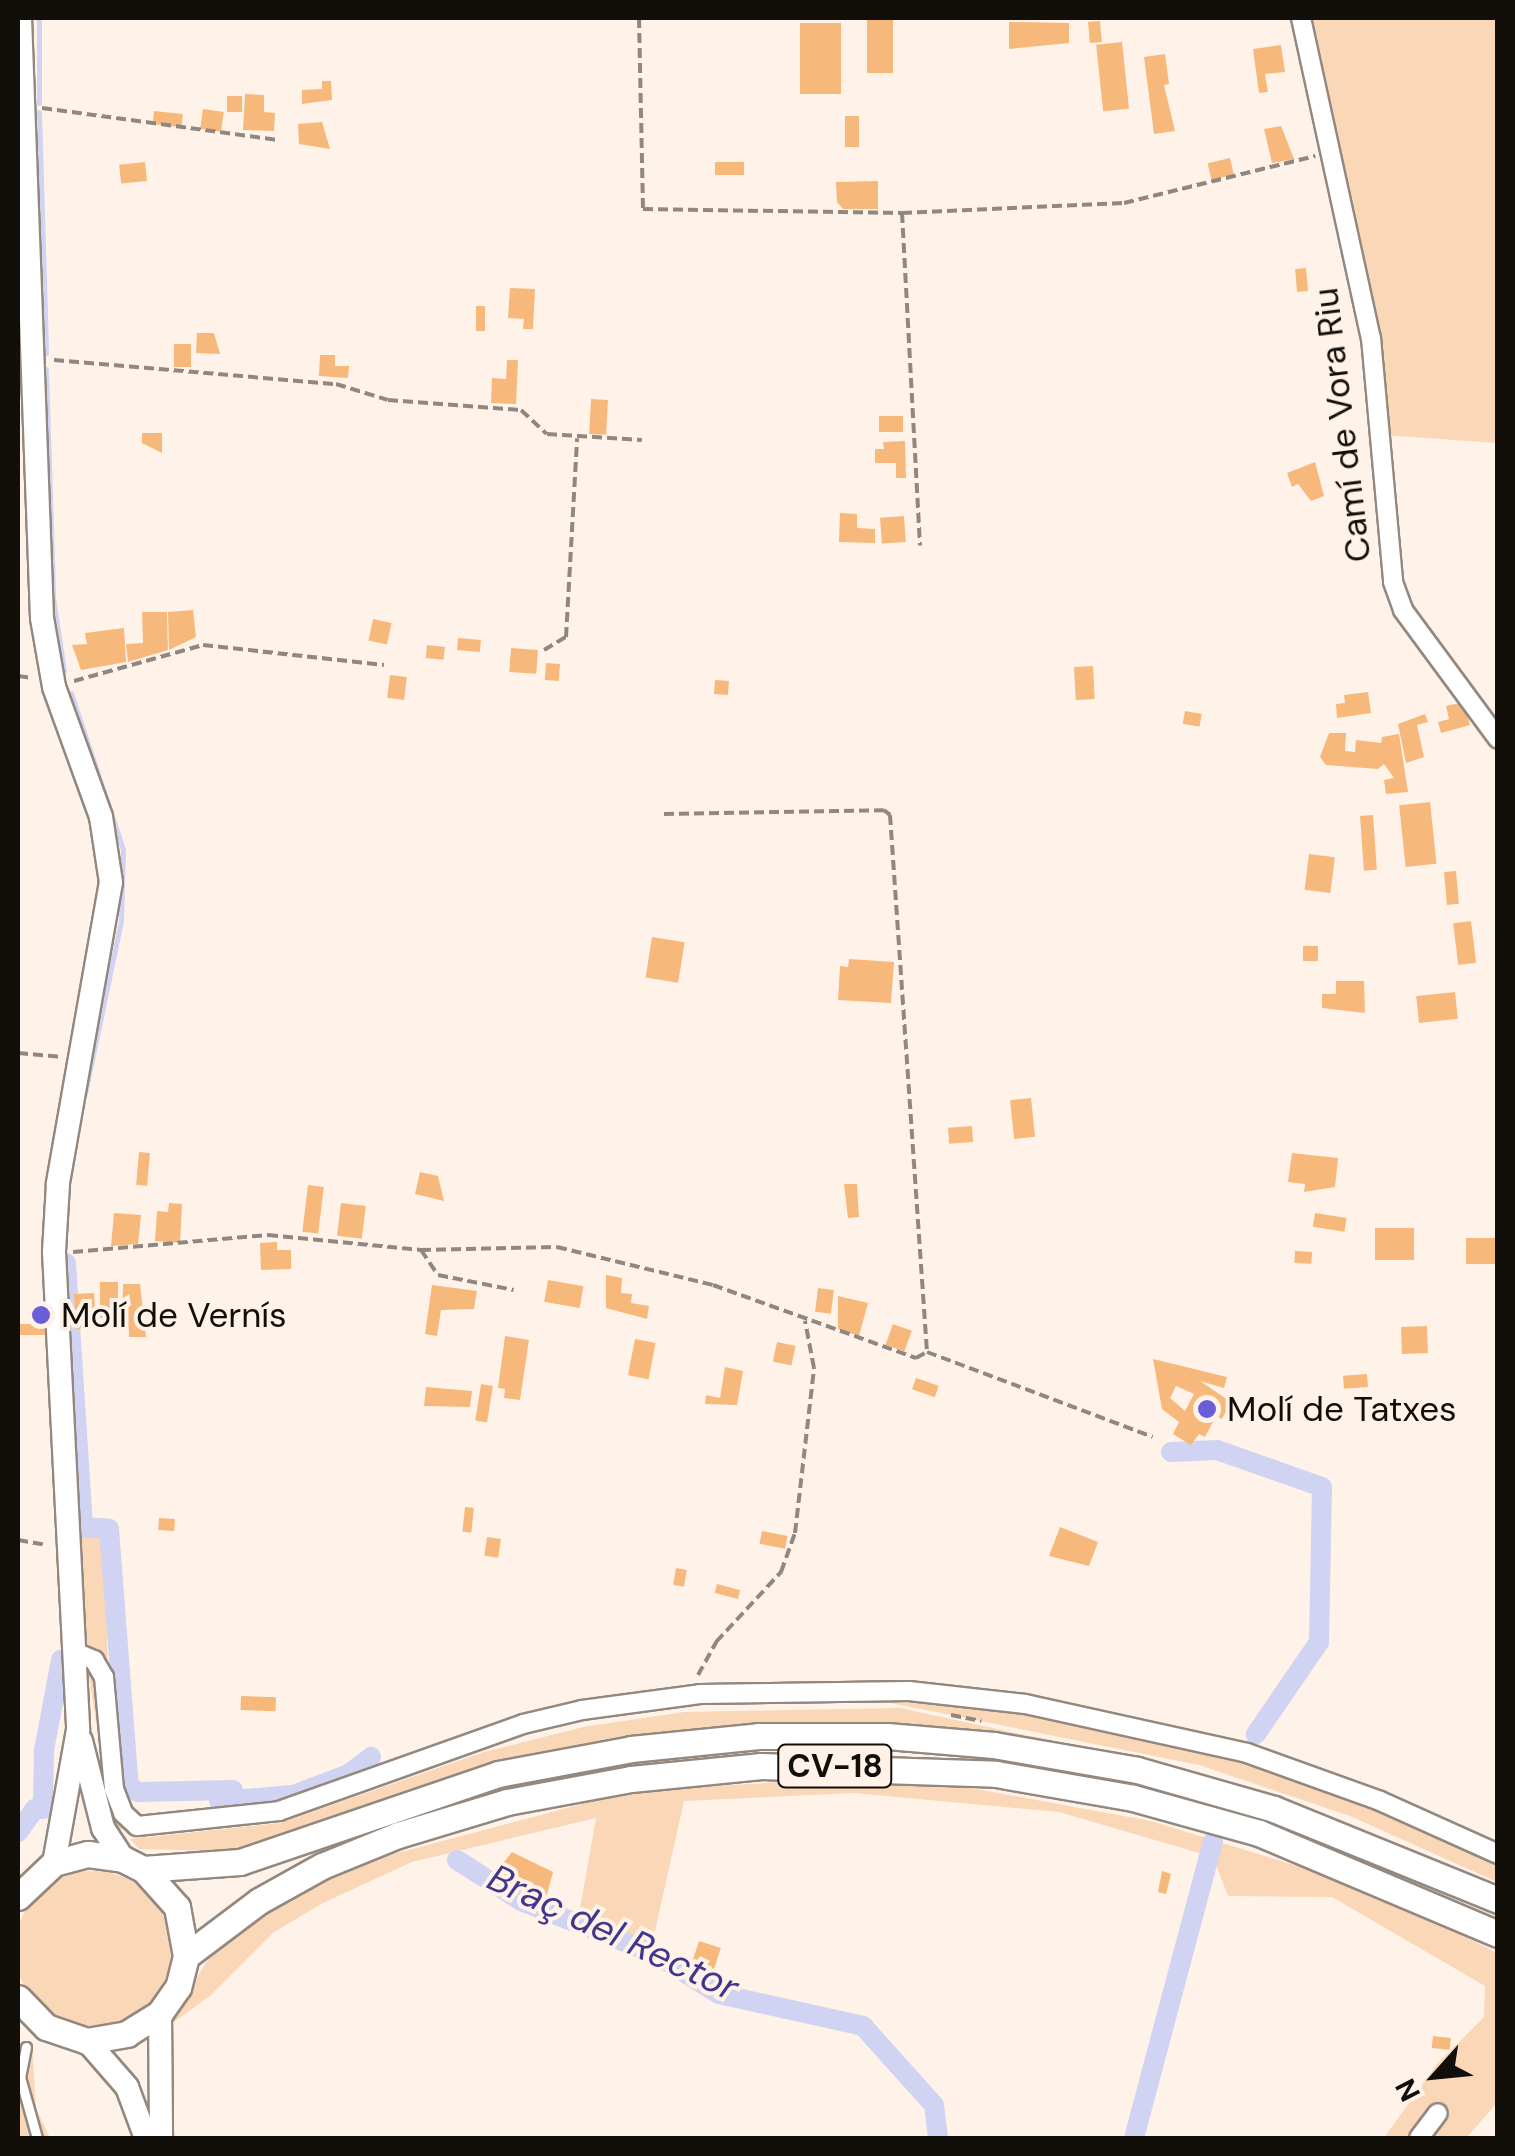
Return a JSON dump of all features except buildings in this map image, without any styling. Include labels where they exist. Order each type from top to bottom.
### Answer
[{"type":"main road","name":"CV-18","points":[[54,1863],[88,1854],[133,1864],[240,1862],[498,1774],[631,1748],[758,1736],[888,1736],[994,1744],[1137,1770],[1274,1808],[1498,1900]]},
{"type":"main road","name":"CV-18","points":[[186,1956],[274,1892],[398,1835],[508,1802],[631,1779],[761,1766],[887,1766],[996,1774],[1133,1798],[1259,1833],[1498,1934]]},
{"type":"main road","points":[[18,1897],[54,1863]]},
{"type":"main road","points":[[18,1998],[46,2027],[87,2041],[128,2034],[160,2012],[178,1986],[186,1956],[177,1906],[133,1864]]},
{"type":"main road","points":[[22,2039],[46,2027]]},
{"type":"street","points":[[20,18],[42,618],[54,687],[101,816],[110,862],[111,908],[58,1184],[54,1252],[78,1730],[103,1828],[133,1864]]},
{"type":"street","name":"Camí de Vora Riu","points":[[1301,18],[1371,338],[1393,582],[1403,610],[1498,738]]},
{"type":"street","points":[[75,1652],[94,1660],[104,1677],[114,1789],[137,1826],[278,1811],[547,1717],[700,1694],[909,1691],[1129,1724],[1247,1753],[1380,1801],[1498,1854]]},
{"type":"street","points":[[54,1863],[78,1730]]},
{"type":"street","points":[[160,2012],[161,2138]]},
{"type":"street","points":[[87,2041],[127,2087],[146,2138]]},
{"type":"street","points":[[1419,2138],[1438,2112]]},
{"type":"lane","points":[[22,2039],[20,2077],[37,2138]]},
{"type":"path","points":[[639,18],[643,209],[902,213],[1124,203],[1331,150]]},
{"type":"path","points":[[24,105],[140,126],[280,140]]},
{"type":"path","points":[[902,213],[920,546]]},
{"type":"path","points":[[34,359],[336,384],[388,400],[520,410],[546,434],[642,440]]},
{"type":"path","points":[[544,650],[566,637],[577,436]]},
{"type":"path","points":[[54,687],[203,645],[384,665]]},
{"type":"path","points":[[664,814],[884,810],[890,816],[927,1352]]},
{"type":"path","points":[[18,1053],[82,1058]]},
{"type":"path","points":[[54,1252],[268,1235],[420,1250],[557,1247],[713,1285],[916,1358],[927,1352],[1153,1437]]},
{"type":"path","points":[[420,1250],[438,1275],[514,1290]]},
{"type":"path","points":[[700,1694],[697,1669],[781,1572],[795,1533],[814,1368],[805,1321]]},
{"type":"path","points":[[18,1540],[69,1548]]},
{"type":"shaded area","points":[[1304,18],[1497,18],[1497,443],[1383,435]]},
{"type":"shaded area","points":[[73,1533],[104,1534],[108,1674],[85,1649]]},
{"type":"shaded area","points":[[87,1663],[98,1680],[133,1831],[117,1828],[110,1814]]},
{"type":"shaded area","points":[[935,1698],[1097,1725],[1256,1763],[1382,1809],[1497,1861],[1497,1882],[1350,1816],[1199,1765],[876,1700]]},
{"type":"shaded area","points":[[900,1708],[1044,1739],[880,1724],[686,1730],[509,1759],[227,1851],[139,1849],[130,1839],[280,1823],[484,1752],[583,1727],[684,1712]]},
{"type":"shaded area","points":[[822,1780],[960,1786],[1151,1821],[1320,1873],[1466,1937],[1497,1953],[1497,2103],[1466,2138],[1384,2138],[1436,2065],[1484,2017],[1485,1986],[1332,1897],[1228,1896],[1213,1857],[1059,1812],[854,1793],[684,1801],[651,1949],[578,1920],[596,1818],[412,1862],[323,1903],[274,1932],[210,1996],[164,2029],[217,1946],[275,1906],[371,1860],[597,1800],[676,1788]]},
{"type":"shaded area","points":[[93,1871],[123,1877],[148,1894],[165,1919],[171,1949],[165,1979],[148,2004],[123,2021],[93,2027],[63,2021],[38,2004],[21,1979],[15,1949],[21,1919],[38,1894],[63,1877]]},
{"type":"shaded area","points":[[32,2044],[36,2108],[50,2138],[18,2138],[18,2045]]},
{"type":"waterway","points":[[39,18],[39,103]]},
{"type":"waterway","points":[[39,112],[46,353]]},
{"type":"waterway","points":[[46,369],[53,598],[64,671]]},
{"type":"waterway","points":[[71,693],[123,849],[121,921],[85,1094]]},
{"type":"waterway","points":[[66,1263],[83,1527],[109,1529],[129,1786],[138,1792],[233,1790]]},
{"type":"waterway","points":[[1171,1452],[1217,1450],[1322,1487],[1319,1642],[1256,1734]]},
{"type":"waterway","points":[[43,1805],[44,1750],[61,1660]]},
{"type":"waterway","points":[[219,1801],[293,1795],[349,1774],[371,1757]]},
{"type":"waterway","points":[[18,1832],[35,1809],[44,1809]]},
{"type":"waterway","points":[[1134,2138],[1213,1841]]},
{"type":"waterway","name":"Braç del Rector","points":[[457,1860],[521,1901],[655,1954],[719,1994],[863,2026],[934,2105],[938,2138]]},
{"type":"place","name":"Molí de Vernís","points":[[41,1315]]},
{"type":"place","name":"Molí de Tatxes","points":[[1207,1409]]}]
